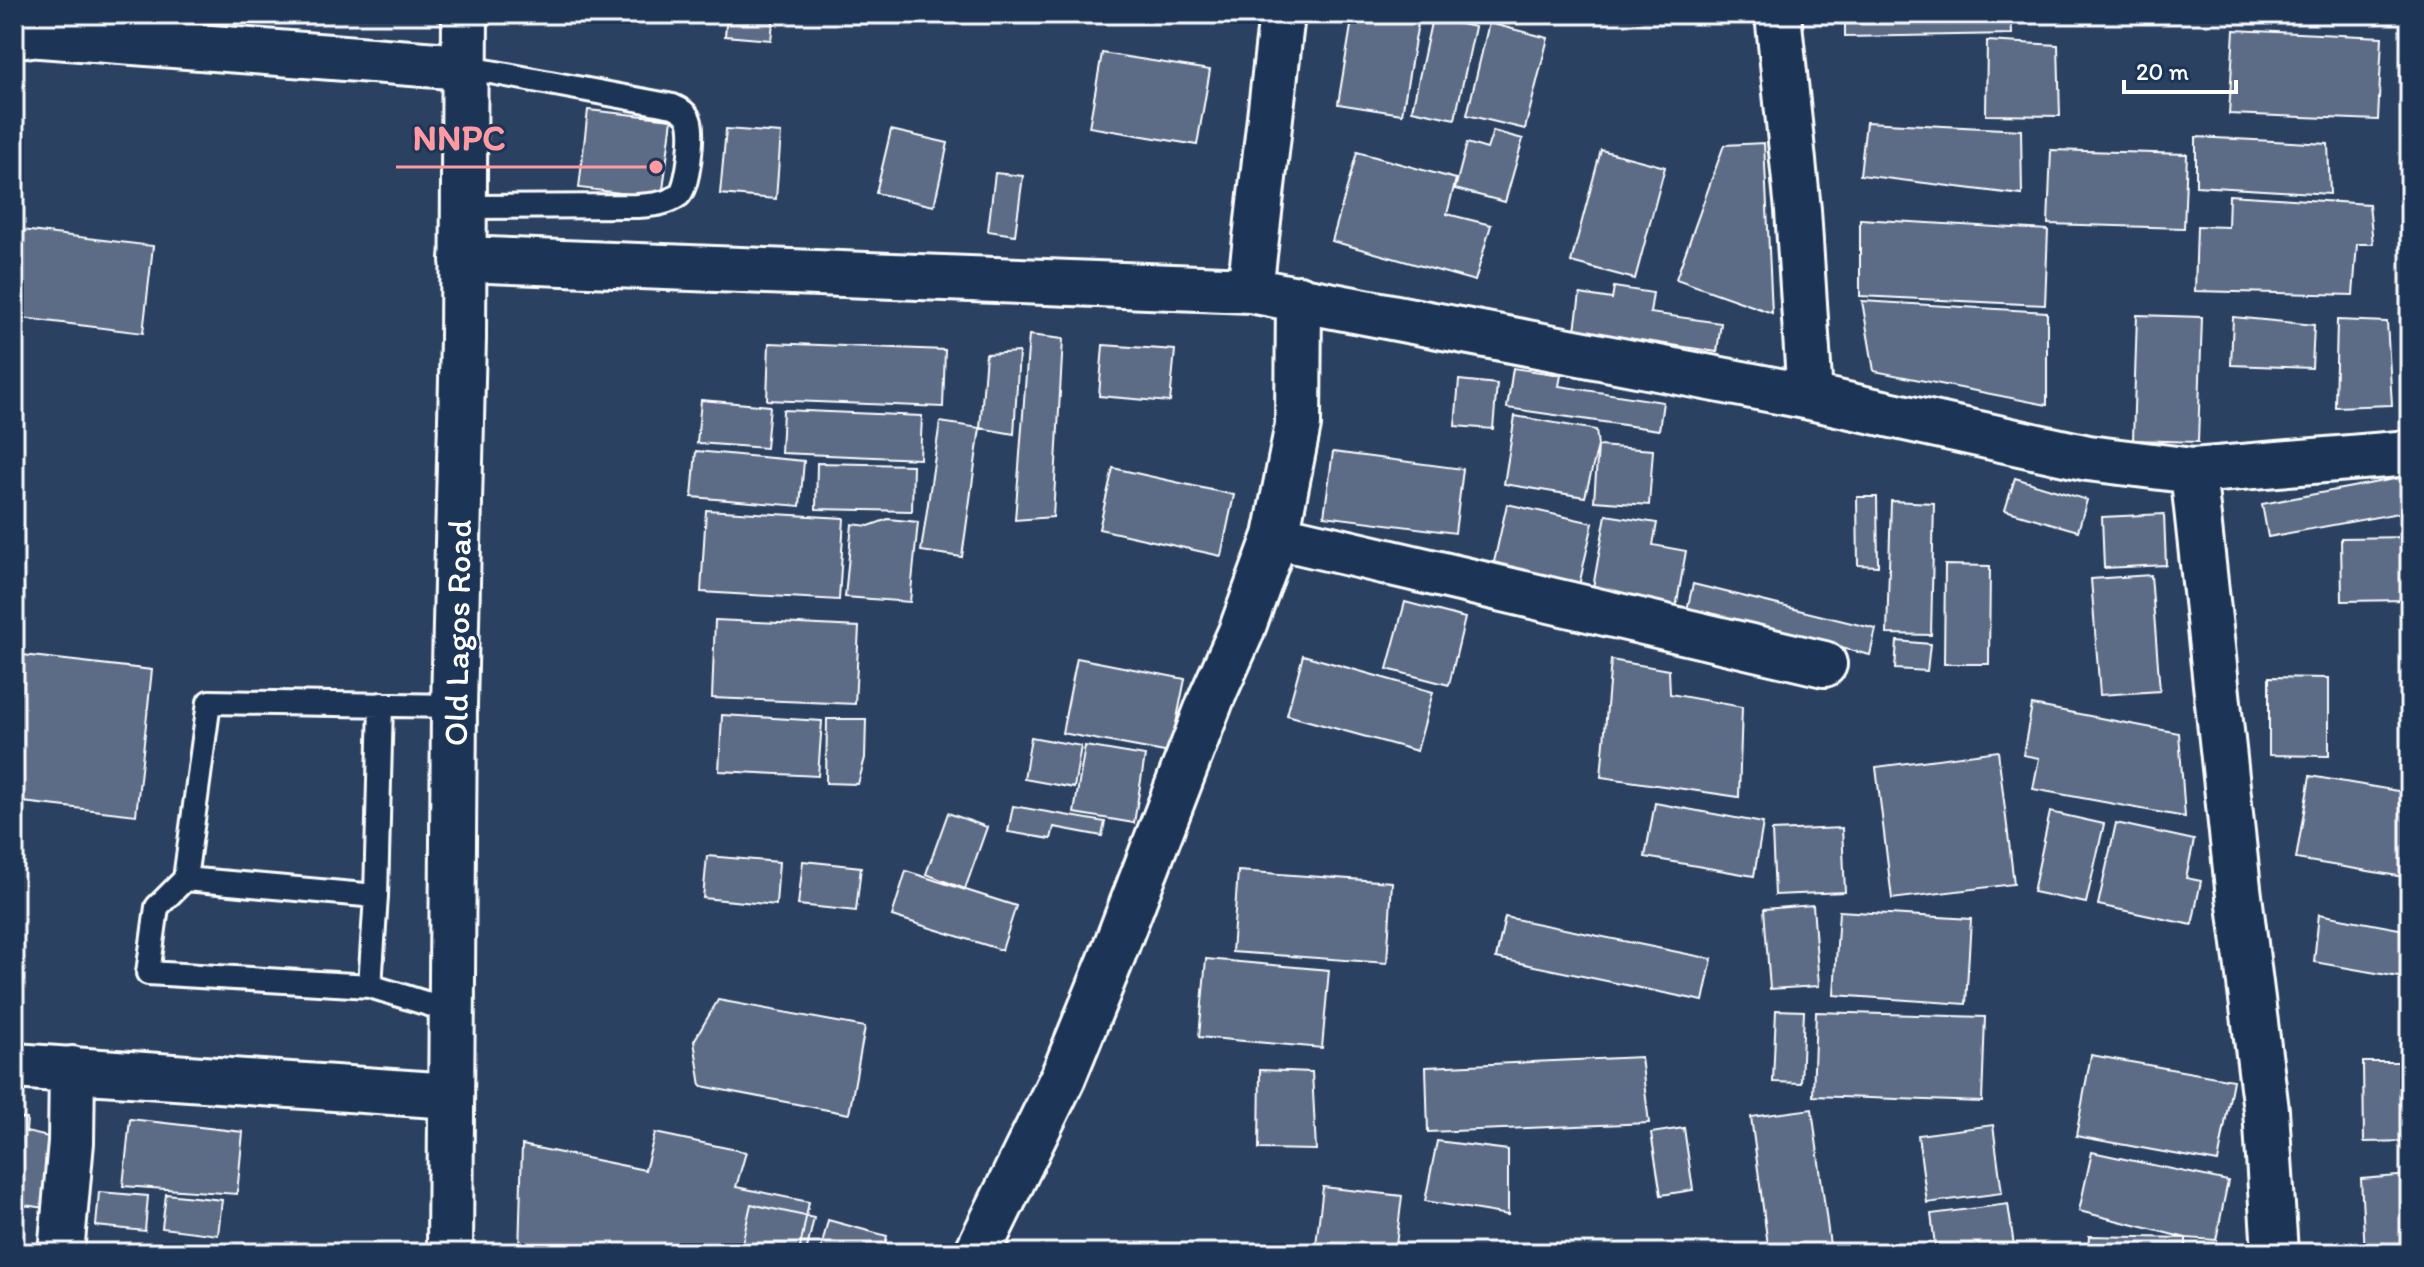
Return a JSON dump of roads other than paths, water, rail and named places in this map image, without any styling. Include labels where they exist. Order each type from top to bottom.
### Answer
[{"type":"street","name":"Old Lagos Road","points":[[450,1253],[454,706],[465,14]]},
{"type":"street","points":[[1250,290],[1282,14]]},
{"type":"street","points":[[1778,14],[1798,210],[1810,397]]},
{"type":"street","points":[[14,33],[464,67]]},
{"type":"street","points":[[463,259],[1250,290],[1810,397],[2088,458],[2193,471],[2410,453]]},
{"type":"street","points":[[977,1253],[1069,1063],[1212,697],[1241,632],[1276,536],[1298,425],[1299,298]]},
{"type":"street","points":[[2193,471],[2238,888],[2266,1110],[2275,1253]]},
{"type":"street","points":[[1276,536],[1824,664]]},
{"type":"street","points":[[14,1066],[451,1096]]},
{"type":"street","points":[[61,1253],[71,1142],[72,1069]]},
{"type":"lane","points":[[463,207],[656,205],[681,193],[687,183],[691,123],[680,109],[663,103],[464,67]]},
{"type":"lane","points":[[451,1011],[370,986],[148,973],[157,907],[185,879],[209,702],[454,706]]},
{"type":"lane","points":[[370,986],[376,896],[381,704]]},
{"type":"lane","points":[[185,879],[376,896]]},
{"type":"place","name":"NNPC","points":[[656,167]]}]
